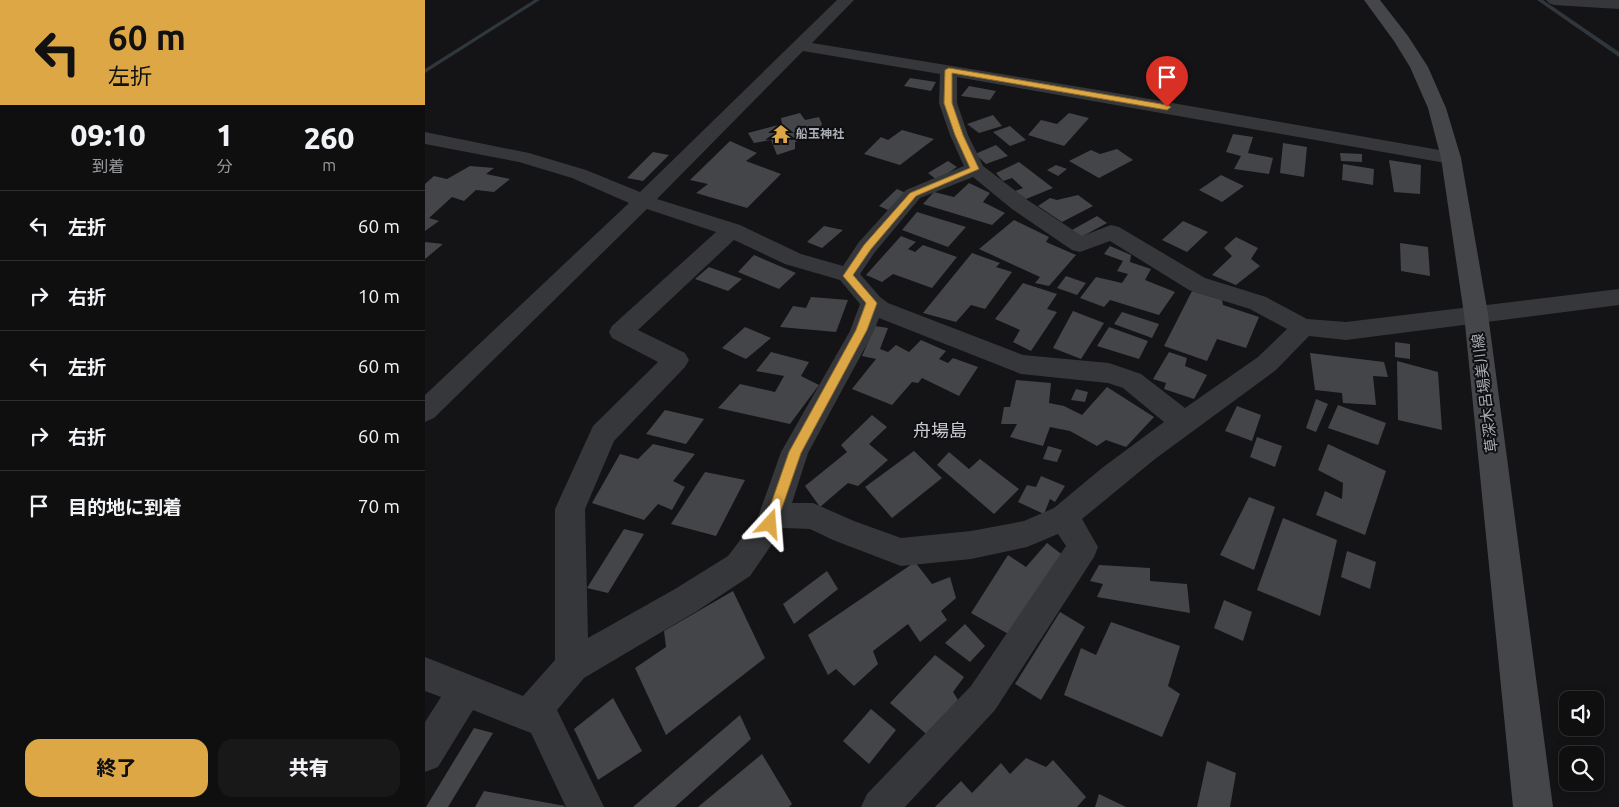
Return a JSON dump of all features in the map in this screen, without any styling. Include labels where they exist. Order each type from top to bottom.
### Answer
[{"type":"main road","name":"草深木呂場美川線","points":[[1372,0],[1402,40],[1419,68],[1437,108],[1451,158],[1476,314],[1533,807]]},
{"type":"street","points":[[425,411],[643,201],[846,0]]},
{"type":"street","points":[[1554,0],[1619,4]]},
{"type":"street","points":[[800,46],[949,70],[1451,158]]},
{"type":"street","points":[[949,70],[948,103],[959,135],[975,169],[1019,204],[1080,246],[1111,232],[1197,284],[1258,303],[1303,327],[1346,331],[1619,297]]},
{"type":"street","points":[[425,138],[522,158],[579,174],[643,201],[732,230],[793,259],[848,276],[872,303],[880,309],[1021,364],[1109,373],[1131,381],[1184,422]]},
{"type":"street","points":[[848,276],[867,247],[913,194],[975,169]]},
{"type":"street","points":[[572,666],[570,509],[603,434],[676,360],[621,332],[732,230]]},
{"type":"street","points":[[425,674],[529,716],[572,666],[686,600],[739,566],[770,524],[795,452],[862,330],[872,303]]},
{"type":"street","points":[[773,515],[813,516],[844,531],[901,552],[971,544],[1027,534],[1064,517],[1102,482],[1235,387],[1291,343],[1303,327]]},
{"type":"street","points":[[880,807],[983,698],[1083,547],[1064,517]]},
{"type":"street","points":[[425,754],[466,690]]},
{"type":"street","points":[[537,707],[585,807]]},
{"type":"building","points":[[910,78],[936,82],[931,91],[904,86]]},
{"type":"building","points":[[969,86],[996,91],[990,100],[961,96]]},
{"type":"building","name":"船玉神社","points":[[800,113],[805,120],[819,117],[822,124],[814,135],[795,142],[795,149],[777,155],[771,140],[754,143],[748,133],[782,124],[781,118]]},
{"type":"building","points":[[1069,113],[1089,118],[1064,146],[1028,135],[1041,120],[1057,124]]},
{"type":"building","points":[[993,115],[1002,126],[979,133],[967,124]]},
{"type":"building","points":[[1010,126],[1026,140],[1010,146],[993,132]]},
{"type":"building","points":[[902,130],[934,139],[900,165],[864,154],[881,137],[888,140]]},
{"type":"building","points":[[1233,134],[1253,137],[1248,153],[1273,158],[1269,174],[1234,169],[1241,156],[1226,152]]},
{"type":"building","points":[[730,141],[757,153],[746,161],[781,174],[747,208],[696,193],[708,184],[690,180]]},
{"type":"building","points":[[1283,143],[1307,147],[1304,177],[1280,173]]},
{"type":"building","points":[[996,145],[1008,156],[986,164],[975,154]]},
{"type":"building","points":[[1117,149],[1133,160],[1099,178],[1069,161],[1091,150],[1100,154]]},
{"type":"building","points":[[653,152],[669,155],[643,181],[627,178]]},
{"type":"building","points":[[1340,153],[1362,154],[1362,162],[1341,161]]},
{"type":"building","points":[[1389,160],[1421,165],[1420,194],[1394,192]]},
{"type":"building","points":[[948,161],[957,167],[937,180],[928,173]]},
{"type":"building","points":[[1019,162],[1053,188],[1026,199],[1015,191],[1023,188],[1012,178],[1003,181],[996,173]]},
{"type":"building","points":[[1343,164],[1374,169],[1373,185],[1342,180]]},
{"type":"building","points":[[1056,165],[1067,169],[1058,176],[1047,170]]},
{"type":"building","points":[[470,166],[494,168],[486,174],[510,179],[494,192],[476,190],[464,201],[452,197],[429,218],[439,221],[425,231],[425,184],[434,176],[447,179]]},
{"type":"building","points":[[1221,175],[1244,186],[1222,202],[1199,190]]},
{"type":"building","points":[[969,183],[990,193],[983,202],[1005,213],[992,225],[923,204],[934,192],[954,197]]},
{"type":"building","points":[[897,189],[906,193],[888,210],[879,206]]},
{"type":"building","points":[[1078,195],[1093,206],[1062,222],[1038,206],[1050,198],[1057,200]]},
{"type":"building","points":[[917,212],[966,227],[948,247],[902,230]]},
{"type":"building","points":[[1097,216],[1107,223],[1081,237],[1072,230]]},
{"type":"building","points":[[1014,220],[1049,237],[1046,242],[1076,255],[1049,286],[1035,283],[1040,277],[979,249]]},
{"type":"building","points":[[1183,221],[1208,232],[1187,252],[1162,240]]},
{"type":"building","points":[[824,226],[843,230],[822,248],[807,242]]},
{"type":"building","points":[[901,236],[916,242],[908,249],[915,252],[923,245],[957,257],[932,288],[893,274],[882,282],[866,275]]},
{"type":"building","points":[[1236,237],[1258,248],[1251,259],[1260,266],[1236,285],[1212,275],[1232,256],[1224,248]]},
{"type":"building","points":[[425,242],[443,244],[425,259]]},
{"type":"building","points":[[1400,243],[1428,247],[1430,276],[1401,271]]},
{"type":"building","points":[[1110,246],[1131,255],[1130,262],[1151,269],[1145,280],[1175,292],[1159,315],[1110,300],[1104,307],[1080,298],[1096,277],[1122,283],[1128,274],[1117,271],[1123,261],[1104,254]]},
{"type":"building","points":[[972,253],[1000,263],[996,267],[1012,272],[985,309],[971,305],[956,322],[923,313]]},
{"type":"building","points":[[754,255],[796,273],[779,289],[738,272]]},
{"type":"building","points":[[709,267],[742,279],[728,291],[695,279]]},
{"type":"building","points":[[1066,276],[1086,283],[1077,295],[1057,288]]},
{"type":"building","points":[[1023,283],[1057,294],[1047,309],[1057,312],[1031,351],[1013,342],[1020,330],[995,319]]},
{"type":"building","points":[[1192,291],[1222,300],[1223,305],[1259,317],[1246,348],[1217,339],[1207,361],[1164,346]]},
{"type":"building","points":[[811,297],[848,300],[836,332],[780,327],[793,306],[806,308]]},
{"type":"building","points":[[1073,311],[1104,323],[1081,359],[1053,348]]},
{"type":"building","points":[[1122,312],[1159,324],[1152,338],[1114,324]]},
{"type":"building","points":[[875,326],[888,328],[880,349],[888,352],[896,345],[909,352],[921,340],[946,351],[939,359],[948,363],[953,358],[978,367],[959,396],[922,378],[918,383],[912,382],[892,405],[852,389],[876,359],[862,356]]},
{"type":"building","points":[[745,327],[771,338],[746,359],[722,348]]},
{"type":"building","points":[[1109,327],[1148,341],[1139,359],[1097,346]]},
{"type":"building","points":[[1395,342],[1410,344],[1410,359],[1395,357]]},
{"type":"building","points":[[771,352],[809,362],[801,376],[819,385],[790,424],[718,408],[740,384],[775,392],[784,376],[756,371]]},
{"type":"building","points":[[1169,352],[1187,358],[1185,366],[1207,375],[1194,399],[1164,389],[1166,383],[1153,379]]},
{"type":"building","points":[[1310,353],[1384,362],[1388,377],[1373,376],[1376,405],[1343,403],[1342,393],[1315,390]]},
{"type":"building","points":[[1397,361],[1438,372],[1442,430],[1398,420]]},
{"type":"building","points":[[1016,380],[1051,383],[1049,403],[1064,406],[1082,415],[1107,387],[1154,417],[1126,447],[1106,440],[1097,446],[1070,431],[1050,427],[1043,446],[1010,437],[1017,424],[1001,424],[1004,407],[1010,407]]},
{"type":"building","points":[[1076,389],[1088,392],[1085,402],[1071,400]]},
{"type":"building","points":[[1316,399],[1328,404],[1316,432],[1306,428]]},
{"type":"building","points":[[1338,405],[1386,423],[1378,445],[1328,428]]},
{"type":"building","points":[[1237,406],[1261,415],[1252,441],[1225,431]]},
{"type":"building","points":[[665,410],[704,419],[686,444],[646,434]]},
{"type":"building","points":[[872,415],[887,427],[869,444],[888,460],[858,486],[848,483],[820,507],[805,486],[847,452],[841,445]]},
{"type":"building","points":[[1257,437],[1282,446],[1275,467],[1250,457]]},
{"type":"building","points":[[653,444],[695,454],[673,481],[685,487],[672,510],[658,504],[644,520],[592,503],[620,454],[638,459]]},
{"type":"building","points":[[1328,444],[1386,471],[1365,535],[1316,515],[1325,491],[1342,499],[1343,483],[1318,470]]},
{"type":"building","points":[[1048,446],[1062,450],[1057,462],[1043,459]]},
{"type":"building","points":[[914,451],[942,478],[892,518],[865,487]]},
{"type":"building","points":[[949,452],[969,469],[980,459],[1019,489],[994,514],[937,465]]},
{"type":"building","points":[[705,472],[745,480],[716,536],[671,524]]},
{"type":"building","points":[[1041,476],[1065,486],[1055,502],[1050,499],[1044,514],[1018,502],[1027,485],[1036,487]]},
{"type":"building","points":[[1249,497],[1275,507],[1254,570],[1220,555]]},
{"type":"building","points":[[1283,518],[1337,540],[1320,616],[1257,590]]},
{"type":"building","points":[[624,529],[644,534],[608,593],[587,588]]},
{"type":"building","points":[[1047,543],[1064,556],[1012,636],[971,613],[1008,555],[1026,567]]},
{"type":"building","points":[[1347,551],[1376,562],[1370,589],[1341,577]]},
{"type":"building","points":[[915,562],[932,584],[950,577],[956,598],[941,611],[947,620],[920,642],[908,624],[873,651],[878,664],[854,686],[836,669],[828,675],[808,635]]},
{"type":"building","points":[[1099,565],[1150,568],[1150,581],[1187,584],[1190,613],[1097,597],[1103,584],[1090,581]]},
{"type":"building","points":[[827,571],[838,589],[794,624],[783,604]]},
{"type":"building","points":[[733,591],[765,658],[666,735],[635,668],[666,647],[664,631]]},
{"type":"building","points":[[1224,600],[1252,612],[1243,641],[1214,628]]},
{"type":"building","points":[[1060,612],[1085,627],[1041,700],[1015,684]]},
{"type":"building","points":[[1111,622],[1180,646],[1168,686],[1180,694],[1162,737],[1064,695],[1081,648],[1096,655]]},
{"type":"building","points":[[965,624],[985,646],[970,662],[945,643]]},
{"type":"building","points":[[935,655],[964,677],[953,692],[958,700],[931,738],[890,703]]},
{"type":"building","points":[[613,698],[642,751],[598,780],[574,729]]},
{"type":"building","points":[[871,709],[896,730],[869,764],[843,741]]},
{"type":"building","points":[[740,715],[751,739],[675,807],[633,807]]},
{"type":"building","points":[[474,728],[493,733],[448,807],[426,807]]},
{"type":"building","points":[[762,754],[792,804],[789,807],[698,807]]},
{"type":"building","points":[[1026,758],[1046,767],[1053,760],[1086,797],[1077,807],[935,807],[961,781],[972,793],[1001,763],[1010,774]]},
{"type":"building","points":[[1207,761],[1236,773],[1230,807],[1197,807]]},
{"type":"building","points":[[484,791],[565,806],[475,807]]},
{"type":"building","points":[[1099,794],[1126,807],[1095,807]]},
{"type":"waterway","points":[[425,71],[537,0]]},
{"type":"waterway","points":[[1540,0],[1619,55]]},
{"type":"place","name":"船玉神社","points":[[781,134]]},
{"type":"district","name":"舟場島","points":[[940,431]]},
{"type":"route","points":[[770,524],[795,452],[862,330],[872,303],[848,276],[867,247],[913,194],[975,169],[959,135],[948,103],[949,70],[1167,107]]}]
